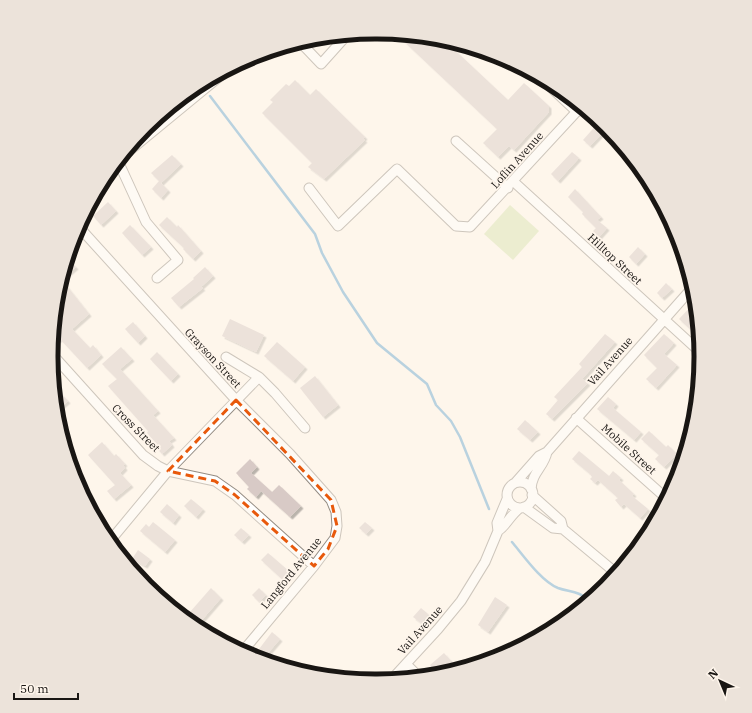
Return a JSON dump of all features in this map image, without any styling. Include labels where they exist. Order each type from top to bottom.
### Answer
[{"type":"street","points":[[307,47],[321,64],[341,41]]},
{"type":"street","name":"Loflin Avenue","points":[[309,188],[338,226],[397,169],[456,226],[470,227],[511,185],[577,112]]},
{"type":"street","name":"Hilltop Street","points":[[456,141],[511,185],[694,346]]},
{"type":"street","points":[[121,167],[146,222],[178,260],[157,278]]},
{"type":"street","name":"Grayson Street","points":[[84,233],[236,400],[290,454],[332,502]]},
{"type":"street","name":"Vail Avenue","points":[[516,482],[539,456],[547,452],[687,294]]},
{"type":"street","points":[[226,357],[259,377],[305,428]]},
{"type":"street","name":"Cross Street","points":[[58,361],[143,455],[168,471],[215,481],[235,495],[314,566]]},
{"type":"street","points":[[114,536],[168,471],[259,377]]},
{"type":"street","name":"Mobile Street","points":[[576,418],[662,494]]},
{"type":"street","name":"Vail Avenue","points":[[532,492],[534,474],[546,460],[547,452]]},
{"type":"street","points":[[563,529],[553,528],[522,508],[512,506],[507,499],[509,487],[516,482],[525,483],[560,521],[563,529],[612,569]]},
{"type":"street","points":[[522,508],[530,502],[532,492]]},
{"type":"street","name":"Vail Avenue","points":[[398,673],[438,629],[461,601],[485,562],[498,531],[497,523],[507,499]]},
{"type":"street","name":"Langford Avenue","points":[[246,646],[314,566],[335,538],[337,526],[336,512],[332,502]]},
{"type":"street","name":"Vail Avenue","points":[[498,531],[504,527],[511,514],[522,508]]},
{"type":"street","points":[[406,664],[413,671]]},
{"type":"highlighted area","points":[[236,400],[331,500],[337,526],[328,549],[314,566],[235,495],[215,481],[168,471]]},
{"type":"green space","points":[[510,205],[539,231],[513,260],[484,234]]},
{"type":"building","points":[[403,41],[438,45],[453,49],[508,100],[524,83],[549,106],[549,112],[514,150],[509,146],[498,157],[483,143],[497,129]]},
{"type":"building","points":[[295,80],[310,95],[316,89],[365,137],[363,139],[365,140],[324,179],[308,167],[312,163],[262,113],[273,102],[270,100],[286,84],[289,86]]},
{"type":"building","points":[[595,127],[602,133],[590,146],[583,140]]},
{"type":"building","points":[[572,152],[579,158],[558,181],[551,174]]},
{"type":"building","points":[[172,155],[181,164],[161,183],[168,190],[161,198],[152,189],[159,181],[151,173]]},
{"type":"building","points":[[575,189],[601,217],[597,220],[607,228],[599,237],[593,231],[596,228],[568,197]]},
{"type":"building","points":[[108,202],[116,211],[101,225],[93,216]]},
{"type":"building","points":[[167,217],[177,227],[178,225],[201,251],[193,259],[183,249],[184,248],[159,225]]},
{"type":"building","points":[[130,225],[151,247],[142,255],[122,233]]},
{"type":"building","points":[[638,247],[645,254],[636,264],[629,257]]},
{"type":"building","points":[[72,263],[76,267],[69,273]]},
{"type":"building","points":[[205,267],[213,276],[201,287],[203,288],[179,307],[171,298],[194,279],[193,278]]},
{"type":"building","points":[[666,283],[672,289],[662,298],[657,293]]},
{"type":"building","points":[[67,286],[89,314],[72,329],[90,348],[93,345],[101,355],[87,368],[60,339],[59,340],[61,315]]},
{"type":"building","points":[[690,308],[692,329],[691,330],[679,319]]},
{"type":"building","points":[[230,319],[264,335],[256,352],[222,336]]},
{"type":"building","points":[[133,322],[145,336],[138,343],[125,329]]},
{"type":"building","points":[[605,334],[615,342],[582,379],[588,383],[552,419],[546,414],[558,400],[554,397],[582,367],[579,364]]},
{"type":"building","points":[[664,334],[674,343],[664,354],[677,365],[656,388],[646,379],[657,368],[644,355]]},
{"type":"building","points":[[277,342],[305,367],[293,381],[264,356]]},
{"type":"building","points":[[121,347],[132,359],[120,369],[158,411],[153,415],[174,438],[169,441],[172,445],[162,454],[155,446],[157,444],[147,433],[148,431],[108,386],[117,379],[102,364]]},
{"type":"building","points":[[157,352],[178,374],[171,381],[150,359]]},
{"type":"building","points":[[315,376],[338,405],[323,417],[300,388]]},
{"type":"building","points":[[61,393],[68,401],[63,406]]},
{"type":"building","points":[[608,397],[616,404],[613,408],[641,432],[634,440],[597,409]]},
{"type":"building","points":[[525,420],[538,432],[530,440],[517,429]]},
{"type":"building","points":[[649,431],[666,447],[668,445],[677,454],[664,467],[655,459],[659,455],[641,439]]},
{"type":"building","points":[[102,442],[114,456],[116,454],[125,464],[123,465],[125,468],[120,473],[131,485],[114,499],[107,491],[115,485],[88,455]]},
{"type":"building","points":[[579,451],[609,476],[613,471],[621,478],[619,480],[634,494],[632,496],[648,509],[640,518],[624,504],[621,507],[615,500],[618,498],[598,480],[595,483],[590,479],[592,477],[590,474],[572,459]]},
{"type":"building","points":[[250,459],[257,467],[251,473],[272,492],[279,485],[301,506],[290,517],[261,491],[256,497],[247,489],[249,487],[236,473]]},
{"type":"building","points":[[191,499],[203,509],[196,517],[184,506]]},
{"type":"building","points":[[167,504],[179,515],[173,523],[160,512]]},
{"type":"building","points":[[153,522],[175,540],[165,552],[140,531],[146,524],[149,527]]},
{"type":"building","points":[[365,522],[372,528],[366,534],[359,528]]},
{"type":"building","points":[[241,528],[249,535],[242,542],[234,535]]},
{"type":"building","points":[[138,550],[150,559],[145,566],[132,559]]},
{"type":"building","points":[[268,553],[290,572],[283,580],[261,560]]},
{"type":"building","points":[[211,588],[221,598],[201,621],[190,612]]},
{"type":"building","points":[[259,588],[266,595],[259,602],[252,595]]},
{"type":"building","points":[[495,597],[507,605],[488,632],[478,625]]},
{"type":"building","points":[[421,608],[428,614],[421,623],[413,617]]},
{"type":"building","points":[[272,632],[280,639],[268,653],[270,655],[257,651]]},
{"type":"building","points":[[444,653],[451,661],[446,666],[438,668],[433,669],[430,665]]},
{"type":"waterway","points":[[210,96],[315,234],[322,253],[343,292],[377,343],[427,384],[436,405],[451,421],[460,437],[489,509]]},
{"type":"waterway","points":[[512,542],[545,580],[558,588],[578,593],[584,596]]}]
